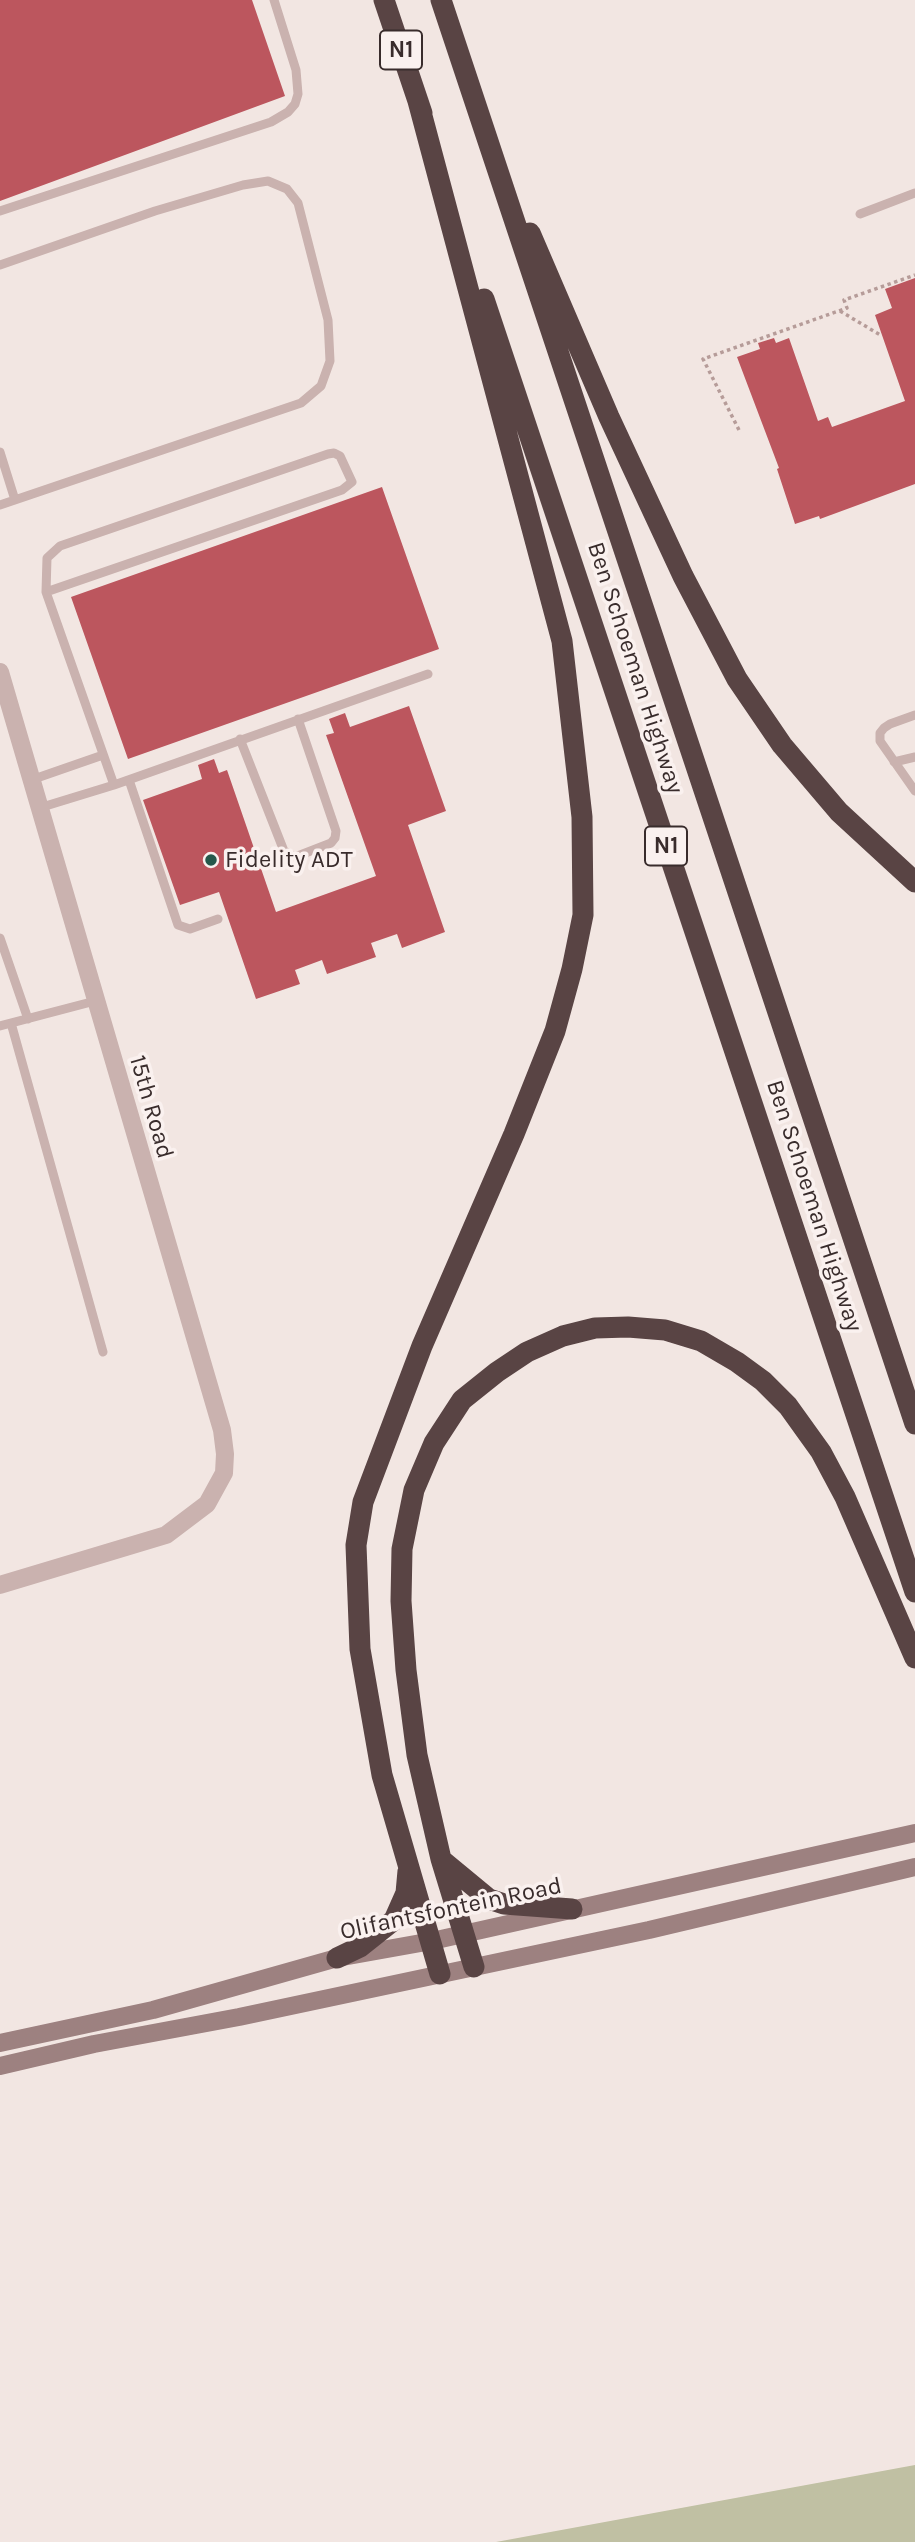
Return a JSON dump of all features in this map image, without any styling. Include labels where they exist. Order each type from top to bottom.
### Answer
[{"type":"highway","name":"Ben Schoeman Highway","points":[[384,0],[915,1592]]},
{"type":"highway","name":"Ben Schoeman Highway","points":[[441,0],[915,1424]]},
{"type":"highway","points":[[469,89],[609,417],[683,576],[737,679],[782,745],[839,812],[915,882]]},
{"type":"highway","points":[[418,101],[562,641],[582,817],[583,915],[555,1031],[422,1346],[363,1502],[356,1545],[360,1649],[382,1775],[440,1974]]},
{"type":"highway","points":[[474,1967],[442,1859],[417,1755],[405,1657],[401,1601],[402,1549],[414,1490],[434,1443],[462,1400],[527,1352],[563,1336],[595,1328],[628,1326],[665,1330],[701,1341],[763,1381],[788,1406],[821,1452],[845,1497],[915,1658]]},
{"type":"highway","points":[[442,1859],[489,1899],[504,1904],[572,1909]]},
{"type":"highway","points":[[337,1958],[360,1947],[394,1920],[406,1893],[408,1866]]},
{"type":"main road","name":"Olifantsfontein Road","points":[[0,2043],[153,2010],[337,1958],[465,1934],[915,1833]]},
{"type":"main road","points":[[0,2066],[94,2044],[239,2017],[649,1930],[915,1867]]},
{"type":"street","name":"15th Road","points":[[0,672],[222,1430],[225,1454],[224,1473],[206,1504],[166,1535],[0,1585]]},
{"type":"lane","points":[[0,211],[271,122],[288,112],[295,104],[298,94],[296,70],[274,0]]},
{"type":"lane","points":[[0,265],[155,211],[243,185],[268,181],[287,189],[298,203],[328,320],[330,361],[320,386],[301,404],[0,505]]},
{"type":"lane","points":[[860,214],[915,193]]},
{"type":"lane","points":[[0,452],[15,500]]},
{"type":"lane","points":[[46,592],[342,490],[352,482],[340,456],[328,454],[60,546],[47,558],[46,592],[114,785]]},
{"type":"lane","points":[[39,808],[129,780],[428,674]]},
{"type":"lane","points":[[915,715],[890,723],[880,733],[882,746],[915,791]]},
{"type":"lane","points":[[240,739],[284,851],[295,857],[331,843],[336,831],[298,719]]},
{"type":"lane","points":[[31,780],[103,755]]},
{"type":"lane","points":[[894,762],[915,757]]},
{"type":"lane","points":[[129,780],[178,925],[190,929],[218,919]]},
{"type":"lane","points":[[0,938],[28,1019]]},
{"type":"lane","points":[[0,1026],[95,1001]]},
{"type":"lane","points":[[11,1023],[103,1352]]},
{"type":"path","points":[[739,430],[703,359],[847,308],[844,300],[915,275]]},
{"type":"path","points":[[839,311],[882,336]]},
{"type":"green space","points":[[915,2465],[915,2542],[496,2542]]},
{"type":"building","points":[[0,0],[252,0],[285,96],[0,201]]},
{"type":"building","points":[[915,278],[915,484],[820,519],[819,516],[795,524],[777,469],[779,468],[737,357],[760,349],[758,343],[774,338],[776,343],[789,338],[818,421],[828,417],[832,427],[905,401],[875,315],[892,308],[885,289]]},
{"type":"building","points":[[382,487],[439,649],[128,759],[71,597]]},
{"type":"building","name":"Fidelity ADT","points":[[409,706],[446,811],[408,825],[445,932],[402,948],[397,934],[371,943],[376,957],[327,974],[322,960],[295,970],[300,984],[256,999],[219,892],[180,905],[143,800],[202,779],[198,765],[214,759],[219,773],[227,770],[276,912],[376,876],[326,735],[334,733],[329,719],[345,713],[350,727]]},
{"type":"place","name":"Fidelity ADT","points":[[211,860]]}]
